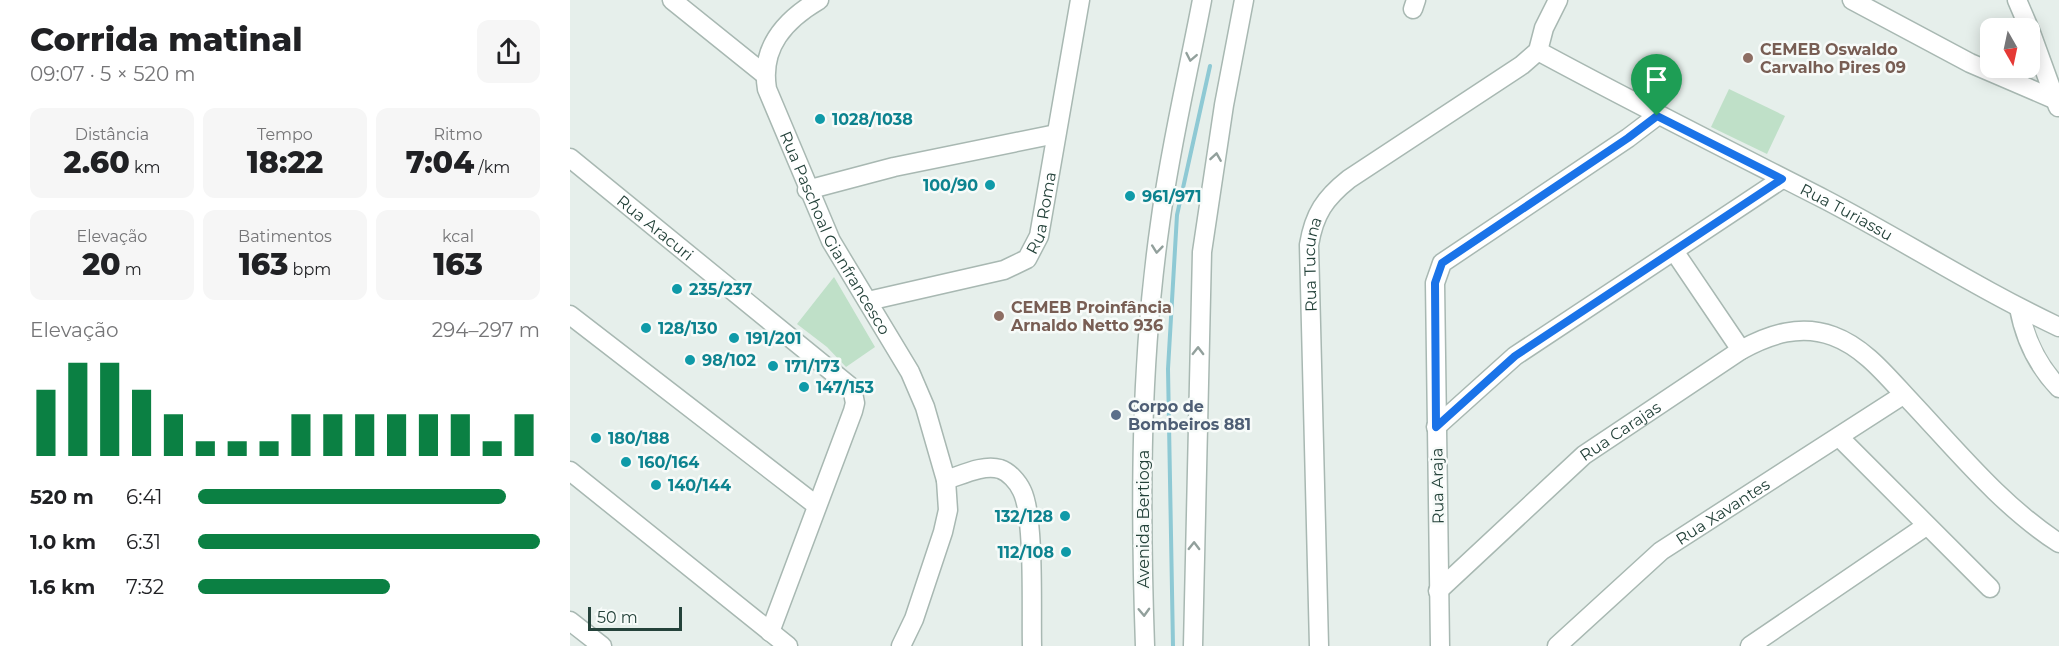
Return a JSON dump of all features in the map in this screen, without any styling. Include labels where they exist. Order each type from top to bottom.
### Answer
[{"type":"street","points":[[672,0],[764,74],[769,51],[785,24],[819,0]]},
{"type":"street","name":"Rua Roma","points":[[868,301],[1004,270],[1027,259],[1033,251],[1042,226],[1080,0]]},
{"type":"street","name":"Avenida Bertioga","points":[[1145,646],[1141,533],[1143,429],[1150,303],[1168,168],[1202,0]]},
{"type":"street","points":[[1193,646],[1202,252],[1224,105],[1244,0]]},
{"type":"street","points":[[1538,51],[1544,28],[1558,0]]},
{"type":"street","points":[[1852,0],[1970,63],[2058,106]]},
{"type":"street","points":[[2017,0],[2024,18]]},
{"type":"street","name":"Rua Turiassu","points":[[1538,51],[1657,116],[1824,200],[2019,308],[2059,327]]},
{"type":"street","name":"Rua Tucuna","points":[[1319,646],[1309,245],[1312,225],[1319,208],[1349,179],[1504,79],[1538,51]]},
{"type":"street","points":[[2040,58],[2058,106]]},
{"type":"street","name":"Rua Paschoal Gianfrancesco","points":[[764,74],[771,99],[807,190],[831,241],[914,381],[925,407],[946,480],[948,510],[943,532],[914,619],[902,645]]},
{"type":"street","name":"Rua Araja","points":[[1440,646],[1435,283],[1442,263],[1657,116]]},
{"type":"street","points":[[807,190],[894,167],[1056,134]]},
{"type":"street","name":"Rua Aracuri","points":[[570,158],[852,388],[855,403],[853,411],[816,505]]},
{"type":"street","points":[[1436,427],[1515,356],[1782,179]]},
{"type":"street","points":[[1674,251],[1741,350]]},
{"type":"street","points":[[2019,308],[2028,343],[2038,363],[2059,388]]},
{"type":"street","points":[[570,315],[816,505],[770,632]]},
{"type":"street","name":"Rua Carajas","points":[[1438,591],[1584,455],[1758,341],[1794,331],[1818,332],[1834,336],[1865,354],[1903,394]]},
{"type":"street","points":[[1903,394],[2011,505],[2041,532],[2059,543]]},
{"type":"street","name":"Rua Xavantes","points":[[1557,646],[1661,551],[1903,394]]},
{"type":"street","points":[[1839,437],[1990,588]]},
{"type":"street","points":[[946,480],[986,468],[999,469],[1010,475],[1022,489],[1028,519],[1032,646]]},
{"type":"street","points":[[570,471],[788,646]]},
{"type":"street","points":[[1750,646],[1926,526]]},
{"type":"street","points":[[570,621],[602,646]]},
{"type":"green space","points":[[1729,89],[1785,116],[1767,154],[1711,127]]},
{"type":"green space","points":[[834,277],[875,347],[846,367],[827,347],[797,324]]},
{"type":"waterway","points":[[1173,646],[1168,369],[1177,215],[1210,66]]},
{"type":"place","name":"CEMEB Oswaldo Carvalho Pires 09","points":[[1748,58]]},
{"type":"place","name":"1028/1038","points":[[820,119]]},
{"type":"place","name":"100/90","points":[[990,185]]},
{"type":"place","name":"961/971","points":[[1130,196]]},
{"type":"place","name":"235/237","points":[[677,289]]},
{"type":"place","name":"CEMEB Proinfância Arnaldo Netto 936","points":[[999,316]]},
{"type":"place","name":"128/130","points":[[646,328]]},
{"type":"place","name":"191/201","points":[[734,338]]},
{"type":"place","name":"98/102","points":[[690,360]]},
{"type":"place","name":"171/173","points":[[773,366]]},
{"type":"place","name":"147/153","points":[[804,387]]},
{"type":"place","name":"Corpo de Bombeiros 881","points":[[1116,415]]},
{"type":"place","name":"180/188","points":[[596,438]]},
{"type":"place","name":"160/164","points":[[626,462]]},
{"type":"place","name":"140/144","points":[[656,485]]},
{"type":"place","name":"132/128","points":[[1065,516]]},
{"type":"place","name":"112/108","points":[[1066,552]]},
{"type":"route","points":[[1657,116],[1782,179],[1515,356],[1436,427],[1435,283],[1442,263],[1657,116]]}]
